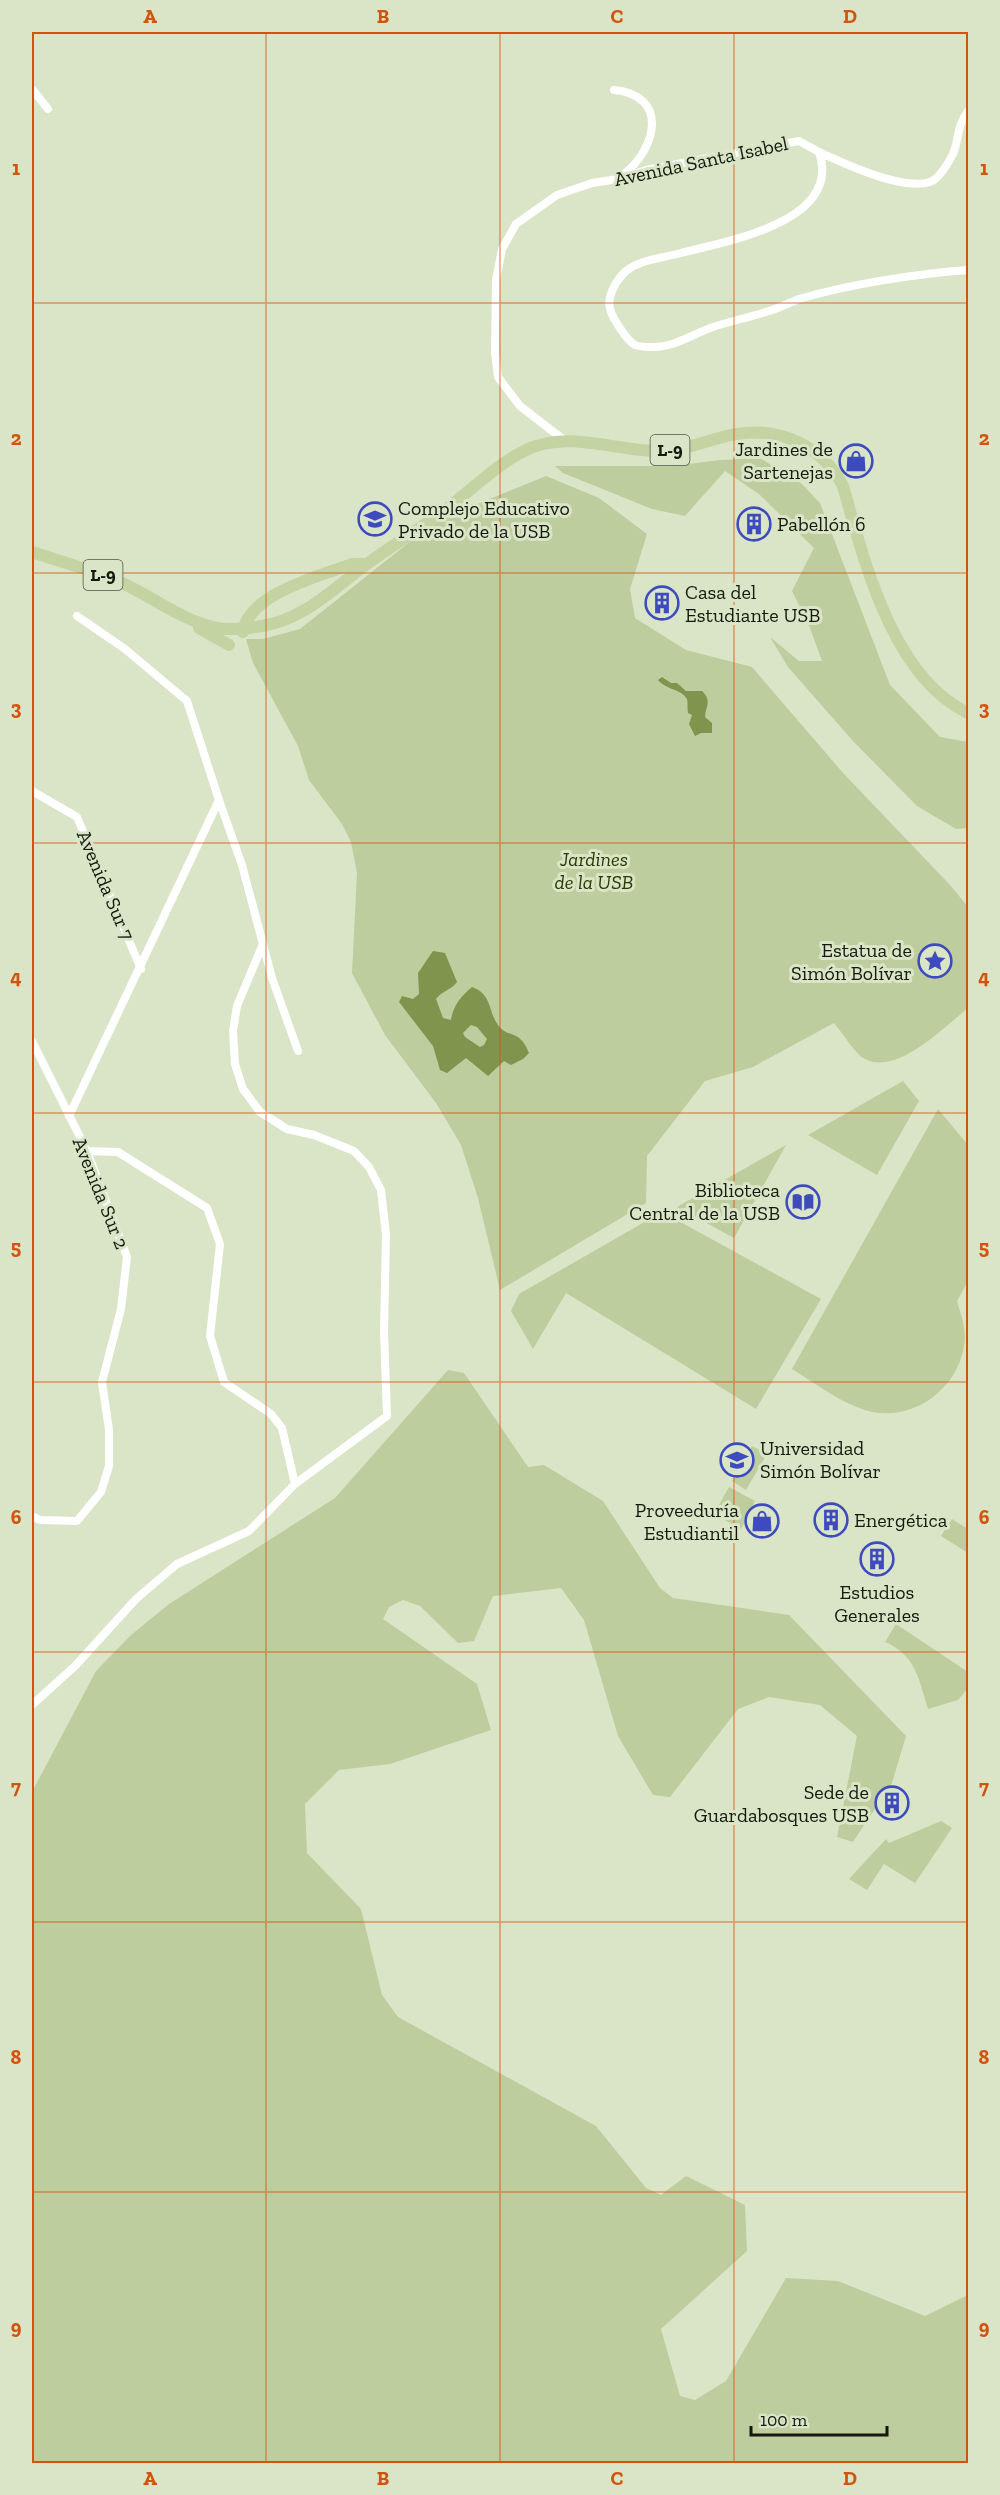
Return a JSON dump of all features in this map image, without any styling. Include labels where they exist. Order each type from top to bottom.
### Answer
[{"type":"main road","name":"L-9","points":[[32,552],[94,572],[203,624],[224,629],[264,626],[282,621],[321,600],[366,564],[448,508],[523,451],[564,440],[662,451],[756,431],[784,436],[814,451],[832,469],[843,486],[874,589],[886,620],[901,646],[945,698],[969,713]]},
{"type":"main road","points":[[243,636],[244,625],[251,613],[268,599],[352,564],[366,564]]},
{"type":"main road","points":[[171,608],[194,626],[229,645]]},
{"type":"street","points":[[32,90],[48,109]]},
{"type":"street","points":[[614,90],[629,91],[645,104],[654,122],[650,140],[631,169],[618,179]]},
{"type":"street","name":"Avenida Santa Isabel","points":[[564,440],[520,406],[498,376],[495,352],[496,280],[502,249],[516,224],[557,195],[592,183],[618,179],[646,170],[799,141],[819,152],[890,179],[909,184],[931,182],[953,154],[959,124],[969,111]]},
{"type":"street","points":[[819,152],[825,168],[821,182],[804,209],[786,220],[744,237],[642,263],[623,273],[610,294],[610,308],[623,332],[634,345],[653,347],[682,341],[711,328],[797,300],[860,284],[969,270]]},
{"type":"street","points":[[77,616],[125,649],[186,701],[242,865],[272,978],[298,1051]]},
{"type":"street","name":"Avenida Sur 7","points":[[32,791],[77,817],[141,969]]},
{"type":"street","points":[[69,1116],[141,969],[219,800]]},
{"type":"street","points":[[32,1705],[75,1666],[136,1599],[177,1564],[249,1531],[295,1484],[387,1416],[384,1332],[386,1235],[381,1190],[369,1167],[354,1151],[314,1135],[287,1129],[260,1112],[243,1089],[236,1064],[233,1031],[237,1006],[263,945]]},
{"type":"street","name":"Avenida Sur 2","points":[[32,1041],[87,1151],[127,1257],[121,1309],[102,1382],[109,1430],[110,1466],[101,1492],[77,1521],[40,1520],[32,1516]]},
{"type":"street","points":[[87,1151],[118,1152],[207,1208],[220,1244],[210,1336],[224,1382],[272,1414],[282,1428],[295,1484]]},
{"type":"green space","points":[[760,458],[802,484],[820,503],[890,685],[940,737],[968,742],[968,828],[956,829],[917,806],[852,740],[788,667],[770,637],[799,661],[822,661],[810,628],[792,591],[814,548],[759,494],[725,471],[685,516],[652,509],[563,473],[555,466],[673,466]]},
{"type":"green space","name":"Jardines de la USB","points":[[546,476],[599,498],[647,534],[630,589],[635,618],[686,650],[752,667],[844,774],[951,886],[968,907],[968,1008],[920,1047],[891,1061],[878,1062],[865,1059],[853,1048],[834,1023],[753,1067],[705,1081],[647,1156],[646,1203],[500,1290],[478,1198],[461,1145],[436,1103],[385,1035],[352,973],[357,873],[351,842],[342,824],[309,780],[298,746],[253,663],[246,639],[263,639],[300,629],[436,521]]},
{"type":"green space","points":[[903,1081],[919,1101],[877,1175],[808,1135]]},
{"type":"green space","points":[[938,1109],[968,1145],[968,1281],[957,1301],[964,1328],[964,1346],[960,1362],[952,1377],[929,1400],[914,1408],[898,1412],[882,1413],[865,1410],[837,1397],[792,1369]]},
{"type":"green space","points":[[786,1145],[734,1238],[677,1207]]},
{"type":"green space","points":[[662,1212],[821,1299],[756,1409],[566,1293],[533,1349],[511,1311],[519,1294]]},
{"type":"green space","points":[[448,1370],[464,1373],[528,1467],[544,1465],[603,1501],[660,1588],[673,1598],[789,1615],[906,1736],[892,1783],[853,1842],[837,1837],[857,1736],[820,1705],[769,1697],[738,1709],[670,1797],[653,1795],[618,1736],[584,1620],[561,1588],[493,1596],[474,1641],[458,1643],[420,1606],[403,1600],[389,1607],[383,1619],[477,1684],[491,1730],[390,1764],[339,1770],[305,1804],[307,1853],[361,1909],[382,1995],[398,2017],[596,2126],[646,2188],[661,2195],[686,2176],[745,2205],[747,2251],[661,2329],[680,2396],[695,2400],[726,2381],[786,2278],[838,2281],[925,2316],[968,2295],[968,2463],[32,2463],[32,1792],[96,1671],[131,1635],[169,1604],[335,1498]]},
{"type":"green space","points":[[752,1446],[767,1454],[746,1490],[732,1481]]},
{"type":"green space","points":[[729,1487],[755,1501],[741,1529],[714,1514]]},
{"type":"green space","points":[[952,1519],[968,1529],[968,1553],[941,1536]]},
{"type":"green space","points":[[896,1624],[968,1672],[968,1688],[958,1700],[928,1709],[919,1678],[910,1661],[895,1647],[885,1642]]},
{"type":"green space","points":[[941,1821],[952,1828],[915,1883],[884,1864],[867,1890],[849,1879],[886,1839],[889,1843]]},
{"type":"shaded area","points":[[662,677],[671,683],[677,683],[686,691],[702,691],[705,694],[708,703],[705,717],[712,723],[712,733],[701,733],[695,736],[689,724],[692,715],[688,713],[687,699],[681,693],[661,683],[658,680]]},
{"type":"shaded area","points":[[433,951],[445,953],[457,982],[436,999],[443,1018],[451,1020],[458,1002],[472,987],[486,998],[498,1025],[521,1040],[529,1053],[511,1065],[504,1061],[488,1076],[466,1058],[447,1073],[440,1070],[433,1046],[399,1002],[402,996],[413,999],[419,994],[418,973]],"holes":[[[471,1025],[477,1027],[487,1039],[480,1047],[465,1037],[463,1033]]]},
{"type":"place","name":"Jardines de Sartenejas","points":[[856,461]]},
{"type":"place","name":"Complejo Educativo Privado de la USB","points":[[375,519]]},
{"type":"place","name":"Pabellón 6","points":[[754,524]]},
{"type":"place","name":"Casa del Estudiante USB","points":[[662,603]]},
{"type":"place","name":"Estatua de Simón Bolívar","points":[[935,961]]},
{"type":"place","name":"Biblioteca Central de la USB","points":[[803,1202]]},
{"type":"place","name":"Universidad Simón Bolívar","points":[[737,1460]]},
{"type":"place","name":"Energética","points":[[831,1520]]},
{"type":"place","name":"Proveeduría Estudiantil","points":[[762,1521]]},
{"type":"place","name":"Estudios Generales","points":[[877,1559]]},
{"type":"place","name":"Sede de Guardabosques USB","points":[[892,1803]]}]
